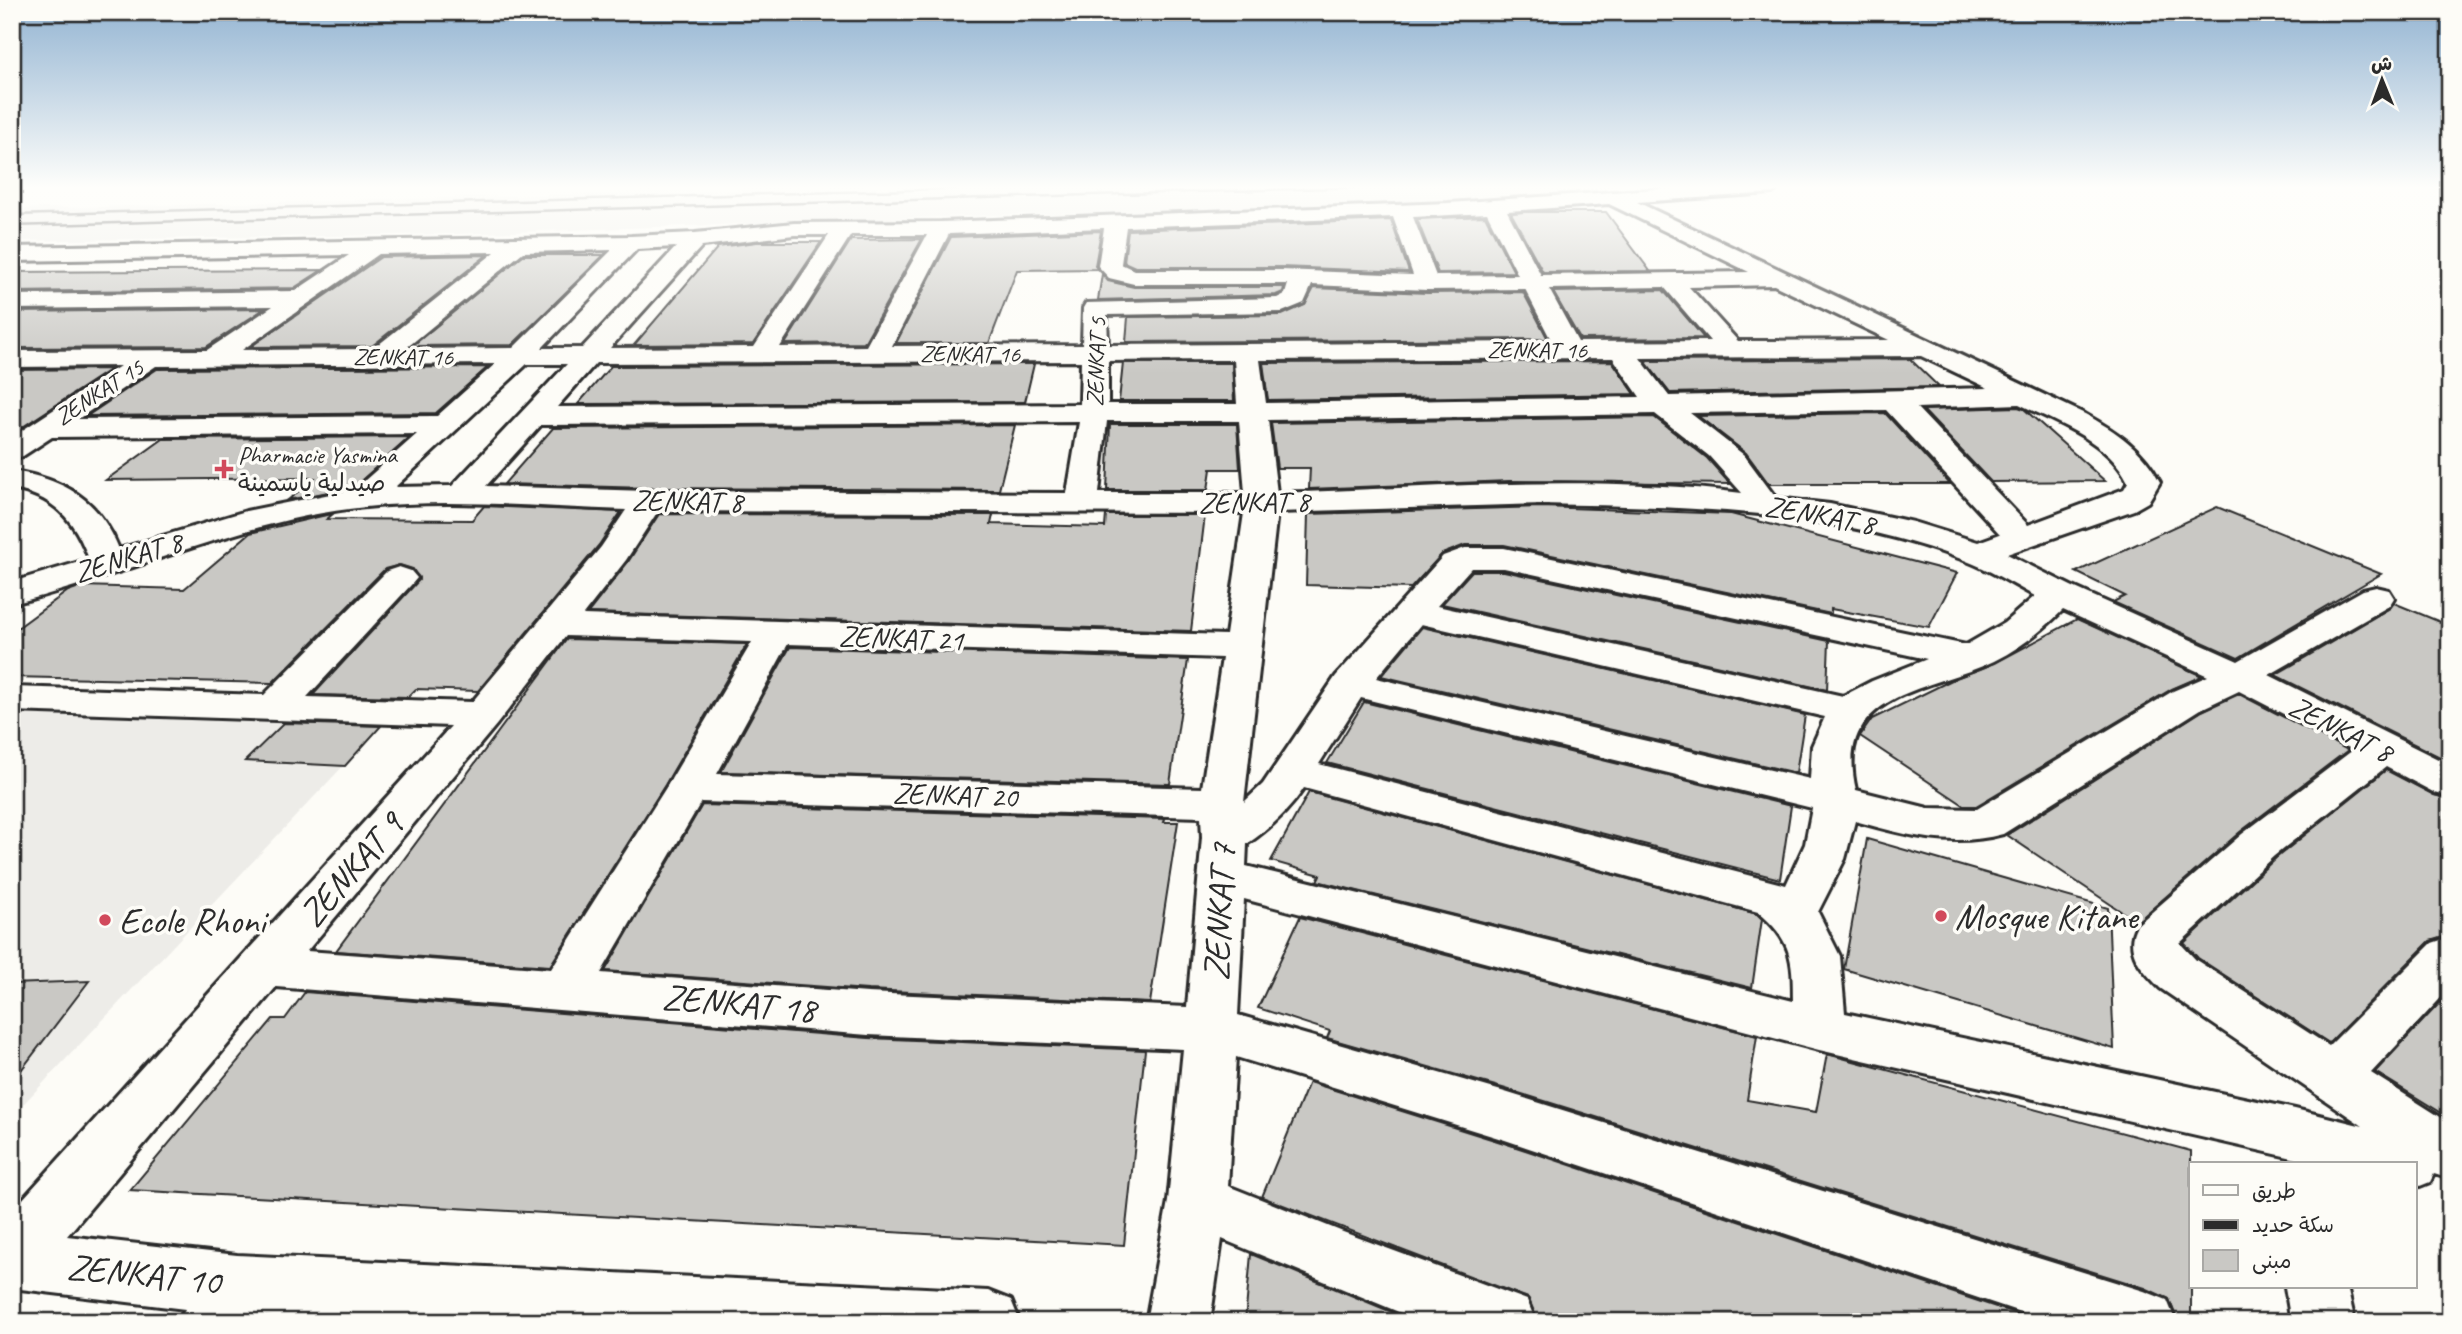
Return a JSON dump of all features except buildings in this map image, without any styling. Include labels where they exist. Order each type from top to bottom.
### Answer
[{"type":"street","points":[[18,256],[286,249]]},
{"type":"street","points":[[213,358],[372,249]]},
{"type":"street","points":[[379,357],[512,249]]},
{"type":"street","points":[[365,497],[519,357],[625,249]]},
{"type":"street","points":[[461,495],[686,249]]},
{"type":"street","points":[[761,354],[831,249]]},
{"type":"street","points":[[875,353],[930,249]]},
{"type":"street","points":[[1095,307],[1088,299],[1091,285],[1111,271],[1111,249]]},
{"type":"street","points":[[1415,249],[1427,283]]},
{"type":"street","points":[[1516,249],[1569,350]]},
{"type":"street","points":[[1718,249],[2024,395],[2087,428],[2130,456],[2140,468],[2144,482],[2137,495],[2123,503],[1979,553]]},
{"type":"street","name":"ZENKAT 5","points":[[1111,271],[1134,276],[1427,283],[1780,279]]},
{"type":"street","name":"ZENKAT 5","points":[[1082,503],[1094,414],[1095,307],[1288,303],[1295,298],[1302,279]]},
{"type":"street","points":[[1670,280],[1731,349]]},
{"type":"street","points":[[12,302],[300,298]]},
{"type":"street","name":"ZENKAT 16","points":[[12,359],[875,353],[1094,355],[1928,348]]},
{"type":"street","points":[[1621,350],[1662,405],[1680,417],[1754,484],[1762,503]]},
{"type":"street","name":"ZENKAT 7","points":[[1178,1322],[1198,1202],[1213,1029],[1223,839],[1262,503],[1246,352]]},
{"type":"street","name":"ZENKAT 15","points":[[12,450],[152,357]]},
{"type":"street","points":[[536,416],[1251,412],[1894,401],[2024,395]]},
{"type":"street","points":[[1894,401],[2023,539]]},
{"type":"street","points":[[46,428],[447,425]]},
{"type":"street","points":[[12,480],[47,488],[85,514],[107,562]]},
{"type":"street","name":"ZENKAT 8","points":[[12,593],[258,518],[365,497],[461,495],[648,501],[1262,503],[1596,494],[1762,503],[1913,532],[1979,553],[2059,594],[2240,676],[2450,783]]},
{"type":"street","name":"ZENKAT 9","points":[[12,1258],[559,625],[614,553],[648,501]]},
{"type":"street","points":[[1223,839],[1255,817],[1278,794],[1350,684],[1382,644],[1415,612],[1455,564],[1465,558],[1485,556],[1969,657]]},
{"type":"street","points":[[272,710],[399,578]]},
{"type":"street","points":[[1793,912],[1812,885],[1822,857],[1835,799],[1830,766],[1834,739],[1849,710],[1899,684],[1969,657],[2039,615],[2059,594]]},
{"type":"street","points":[[1350,684],[1944,827],[1987,823],[2187,700],[2240,676],[2376,598]]},
{"type":"street","points":[[1415,612],[1849,710]]},
{"type":"street","name":"ZENKAT 21","points":[[559,625],[1244,647]]},
{"type":"street","points":[[565,989],[688,787],[775,634]]},
{"type":"street","points":[[12,699],[272,710],[483,715]]},
{"type":"street","points":[[2381,750],[2258,845],[2154,938],[2157,952],[2178,974],[2450,1154]]},
{"type":"street","points":[[1294,771],[1774,899],[1793,912],[1809,931],[1816,955],[1819,1029]]},
{"type":"street","name":"ZENKAT 20","points":[[688,787],[1223,839],[1819,1029],[2296,1149],[2390,1162]]},
{"type":"street","points":[[2334,1076],[2450,956]]},
{"type":"street","name":"ZENKAT 18","points":[[266,967],[367,977],[565,989],[868,1014],[1213,1029],[1505,1116],[2144,1322]]},
{"type":"street","name":"ZENKAT 20","points":[[2416,1166],[2450,1175]]},
{"type":"street","points":[[1198,1202],[1334,1258],[1504,1322]]},
{"type":"street","name":"ZENKAT 10","points":[[12,1258],[224,1303],[988,1322]]},
{"type":"street","points":[[2316,1288],[2323,1322]]},
{"type":"shaded area","name":"Ecole Rhoni","points":[[12,707],[383,724],[12,1116]]},
{"type":"place","name":"Pharmacie Yasmina صيدلية ياسمينة","points":[[224,469]]},
{"type":"place","name":"Mosque Kitane","points":[[1941,916]]},
{"type":"place","name":"Ecole Rhoni","points":[[105,920]]}]
